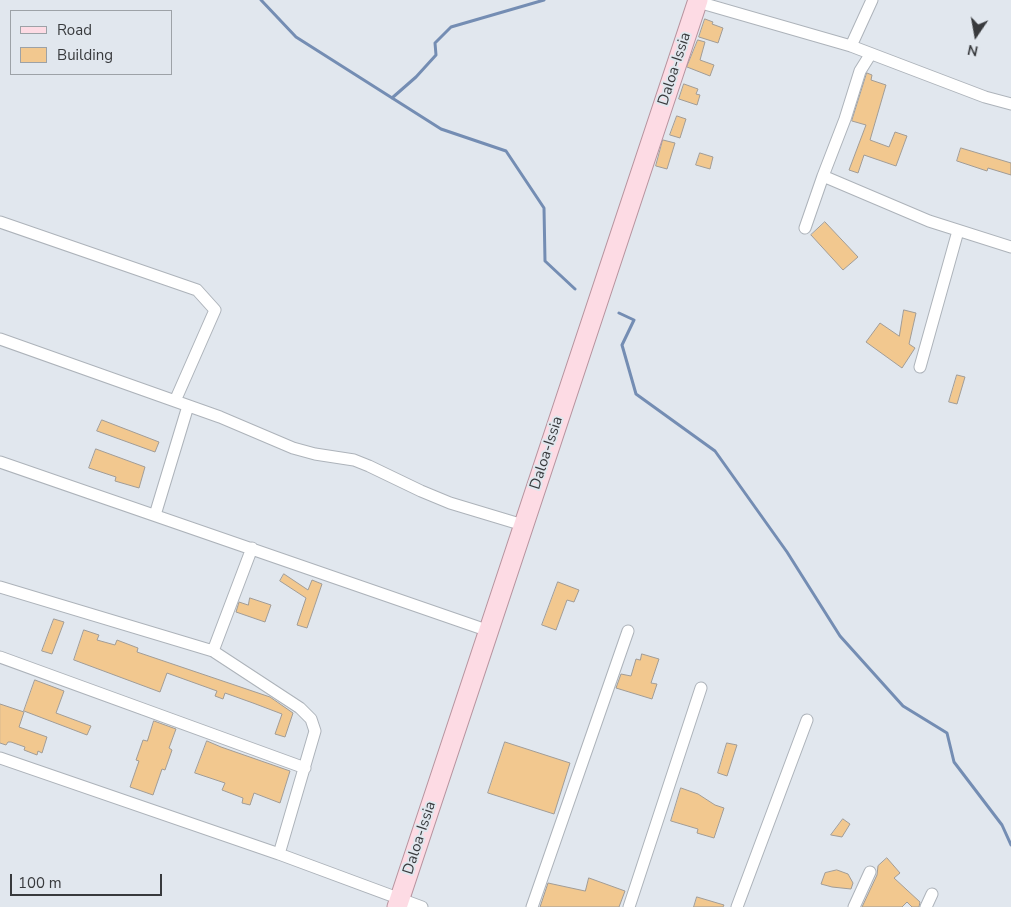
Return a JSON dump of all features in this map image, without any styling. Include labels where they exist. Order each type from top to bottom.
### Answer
[{"type":"main road","name":"Daloa-Issia","points":[[398,903],[698,1]]},
{"type":"street","points":[[850,46],[872,0]]},
{"type":"street","points":[[698,1],[850,46],[985,97],[1011,104]]},
{"type":"street","points":[[804,228],[846,119],[860,71],[870,54]]},
{"type":"street","points":[[823,176],[929,221],[1011,247]]},
{"type":"street","points":[[0,222],[197,290],[215,310],[175,401]]},
{"type":"street","points":[[920,367],[958,231]]},
{"type":"street","points":[[0,339],[220,416],[293,448],[315,454],[354,460],[450,503],[523,525]]},
{"type":"street","points":[[155,515],[188,406]]},
{"type":"street","points":[[0,462],[489,631]]},
{"type":"street","points":[[213,651],[252,548]]},
{"type":"street","points":[[0,587],[213,651],[300,708],[311,719],[315,731],[279,854]]},
{"type":"street","points":[[532,907],[628,631]]},
{"type":"street","points":[[0,657],[305,768]]},
{"type":"street","points":[[628,907],[701,688]]},
{"type":"street","points":[[737,907],[807,720]]},
{"type":"street","points":[[0,758],[279,854],[398,903],[422,907]]},
{"type":"street","points":[[854,907],[870,872]]},
{"type":"street","points":[[926,907],[932,894]]},
{"type":"building","points":[[705,19],[723,28],[718,43],[699,37]]},
{"type":"building","points":[[698,40],[705,42],[700,60],[714,65],[710,76],[687,67]]},
{"type":"building","points":[[867,73],[872,75],[871,80],[886,85],[870,140],[889,147],[895,132],[907,136],[896,166],[864,155],[858,173],[849,170],[866,125],[852,121]]},
{"type":"building","points":[[684,84],[698,89],[696,94],[700,95],[697,105],[679,99]]},
{"type":"building","points":[[677,116],[686,119],[680,138],[670,135]]},
{"type":"building","points":[[663,140],[675,143],[667,169],[656,166]]},
{"type":"building","points":[[961,148],[1011,163],[1011,175],[988,168],[987,171],[957,161]]},
{"type":"building","points":[[700,153],[713,157],[710,169],[696,165]]},
{"type":"building","points":[[825,222],[858,257],[843,270],[811,235]]},
{"type":"building","points":[[904,310],[916,313],[909,344],[915,348],[902,368],[866,342],[880,323],[899,336]]},
{"type":"building","points":[[957,375],[965,377],[957,404],[949,402]]},
{"type":"building","points":[[102,420],[159,442],[155,452],[97,431]]},
{"type":"building","points":[[96,449],[145,467],[139,488],[115,481],[116,477],[89,468]]},
{"type":"building","points":[[284,574],[308,590],[312,580],[322,584],[307,628],[297,625],[306,598],[280,581]]},
{"type":"building","points":[[558,582],[579,590],[574,602],[567,600],[556,630],[542,625]]},
{"type":"building","points":[[250,598],[271,605],[265,622],[236,612],[239,602],[248,605]]},
{"type":"building","points":[[54,619],[64,622],[52,654],[42,651]]},
{"type":"building","points":[[84,630],[99,635],[97,640],[115,645],[117,640],[138,648],[137,652],[270,697],[293,713],[285,737],[275,734],[282,714],[253,703],[225,693],[223,699],[215,696],[217,691],[167,673],[160,692],[74,660]]},
{"type":"building","points":[[642,654],[659,659],[651,683],[657,684],[652,699],[616,688],[621,674],[631,676],[636,659],[640,660]]},
{"type":"building","points":[[35,680],[64,691],[56,713],[91,726],[87,735],[24,711]]},
{"type":"building","points":[[0,704],[24,712],[19,727],[47,737],[42,753],[38,751],[37,755],[24,750],[25,747],[11,742],[8,742],[6,745],[0,743]]},
{"type":"building","points":[[154,721],[176,729],[169,748],[172,750],[165,770],[162,769],[153,795],[130,787],[139,761],[136,760],[143,740],[147,741]]},
{"type":"building","points":[[207,741],[290,771],[280,803],[254,793],[250,805],[242,803],[243,798],[222,790],[225,783],[195,773]]},
{"type":"building","points":[[505,742],[570,763],[554,814],[488,793]]},
{"type":"building","points":[[727,743],[737,745],[727,776],[718,773]]},
{"type":"building","points":[[681,788],[698,794],[715,805],[724,808],[714,838],[697,833],[698,829],[671,821]]},
{"type":"building","points":[[843,819],[850,824],[842,837],[831,835]]},
{"type":"building","points":[[887,858],[900,873],[894,878],[920,902],[919,907],[912,907],[907,902],[902,907],[862,907],[877,875],[878,866]]},
{"type":"building","points":[[837,870],[848,874],[853,883],[851,889],[821,884],[825,873]]},
{"type":"building","points":[[589,878],[625,891],[619,907],[540,907],[548,883],[585,891]]},
{"type":"building","points":[[697,897],[724,905],[723,907],[694,907]]},
{"type":"waterway","points":[[261,0],[296,37],[441,129],[506,151],[544,208],[545,261],[575,289]]},
{"type":"waterway","points":[[392,98],[416,77],[436,55],[435,43],[451,27],[544,0]]},
{"type":"waterway","points":[[619,313],[634,320],[622,345],[636,394],[715,451],[787,552],[840,636],[903,706],[947,733],[954,762],[1002,825],[1011,845]]}]
